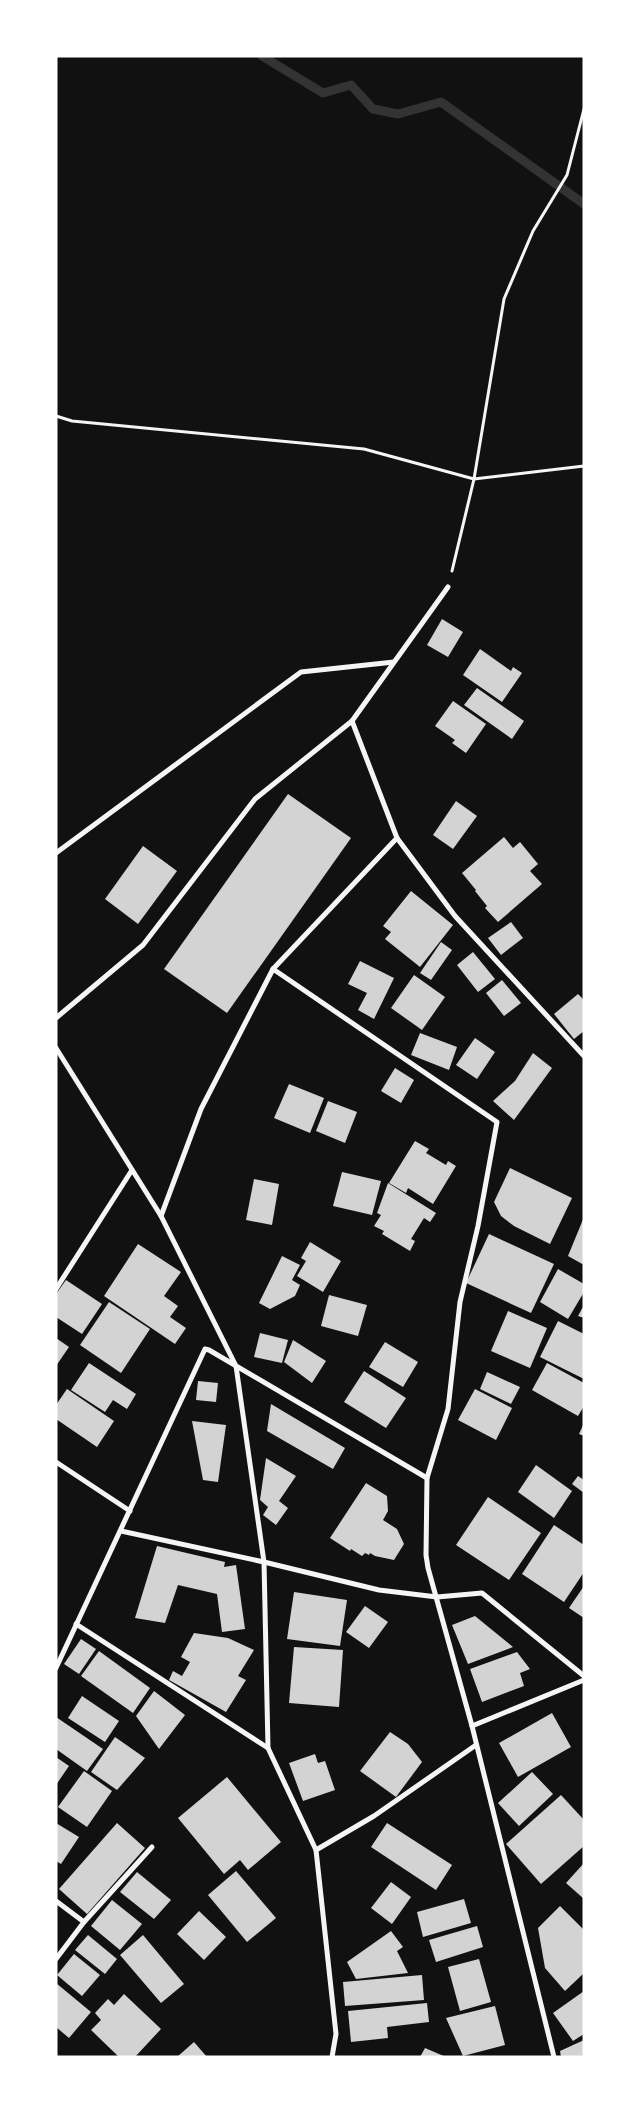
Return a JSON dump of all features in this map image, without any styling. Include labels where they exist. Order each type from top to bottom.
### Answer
[{"type":"street","points":[[56,1018],[143,944],[254,799],[352,721],[448,587]]},
{"type":"street","points":[[56,853],[301,672],[394,662]]},
{"type":"street","points":[[352,721],[397,838],[455,916],[584,1056]]},
{"type":"street","points":[[161,1216],[201,1109],[273,969],[397,838]]},
{"type":"street","points":[[273,969],[496,1122],[478,1226],[460,1302],[448,1409],[427,1478],[426,1555],[472,1726],[554,2057]]},
{"type":"street","points":[[56,1048],[161,1216],[236,1366],[264,1562],[268,1748],[316,1850],[336,2034],[332,2057]]},
{"type":"street","points":[[56,1289],[132,1170]]},
{"type":"street","points":[[56,1668],[121,1531],[202,1352],[209,1350],[427,1478]]},
{"type":"street","points":[[56,1462],[130,1511]]},
{"type":"street","points":[[121,1531],[264,1562],[379,1590],[437,1597],[482,1592],[584,1676]]},
{"type":"street","points":[[76,1624],[268,1748]]},
{"type":"street","points":[[472,1726],[584,1680]]},
{"type":"street","points":[[316,1850],[380,1812],[476,1745]]},
{"type":"street","points":[[56,1959],[84,1922],[152,1847]]},
{"type":"street","points":[[56,1901],[84,1922]]},
{"type":"path","points":[[448,587],[474,479],[504,299],[533,231],[567,176],[584,109]]},
{"type":"path","points":[[56,416],[72,421],[364,449],[474,479],[584,466]]},
{"type":"building","points":[[442,619],[463,632],[448,657],[427,645]]},
{"type":"building","points":[[480,649],[511,671],[513,667],[522,673],[502,702],[463,675]]},
{"type":"building","points":[[477,688],[524,721],[512,739],[464,705]]},
{"type":"building","points":[[453,701],[486,724],[466,753],[452,743],[455,740],[435,726]]},
{"type":"building","points":[[288,794],[351,838],[227,1013],[164,969]]},
{"type":"building","points":[[456,801],[477,816],[453,849],[433,835]]},
{"type":"building","points":[[504,837],[513,848],[520,842],[538,864],[530,871],[542,884],[498,922],[485,908],[487,906],[462,873]]},
{"type":"building","points":[[143,846],[177,871],[138,924],[105,899]]},
{"type":"building","points":[[411,891],[453,925],[420,967],[385,939],[391,932],[383,926]]},
{"type":"building","points":[[511,922],[523,938],[501,955],[488,938]]},
{"type":"building","points":[[441,942],[452,950],[431,980],[420,973]]},
{"type":"building","points":[[473,952],[495,979],[478,992],[457,965]]},
{"type":"building","points":[[360,961],[394,978],[374,1019],[358,1010],[367,993],[348,984]]},
{"type":"building","points":[[414,975],[445,997],[422,1030],[391,1008]]},
{"type":"building","points":[[502,980],[521,1003],[504,1016],[486,993]]},
{"type":"building","points":[[578,994],[584,1000],[584,1031],[574,1039],[554,1014]]},
{"type":"building","points":[[420,1033],[457,1047],[449,1070],[411,1055]]},
{"type":"building","points":[[475,1038],[495,1052],[477,1079],[456,1065]]},
{"type":"building","points":[[533,1053],[552,1068],[514,1120],[493,1101],[515,1081]]},
{"type":"building","points":[[395,1068],[414,1080],[401,1103],[381,1091]]},
{"type":"building","points":[[289,1084],[324,1098],[310,1133],[274,1118]]},
{"type":"building","points":[[328,1101],[357,1112],[345,1143],[316,1131]]},
{"type":"building","points":[[415,1141],[429,1149],[426,1153],[446,1165],[448,1161],[456,1166],[433,1204],[408,1188],[406,1193],[389,1183]]},
{"type":"building","points":[[510,1168],[572,1198],[550,1244],[514,1226],[501,1216],[494,1202]]},
{"type":"building","points":[[342,1172],[381,1181],[372,1215],[333,1206]]},
{"type":"building","points":[[254,1179],[279,1184],[272,1225],[246,1220]]},
{"type":"building","points":[[388,1183],[436,1213],[430,1222],[424,1218],[411,1239],[415,1241],[410,1251],[382,1234],[384,1231],[374,1226],[381,1215],[377,1213]]},
{"type":"building","points":[[584,1217],[584,1265],[568,1256]]},
{"type":"building","points":[[489,1234],[554,1264],[531,1313],[466,1283]]},
{"type":"building","points":[[310,1242],[341,1261],[323,1292],[297,1276],[306,1261],[301,1258]]},
{"type":"building","points":[[138,1244],[181,1272],[164,1296],[178,1306],[170,1317],[186,1328],[175,1344],[104,1296]]},
{"type":"building","points":[[282,1256],[300,1265],[292,1280],[300,1285],[295,1296],[270,1309],[259,1303]]},
{"type":"building","points":[[558,1269],[584,1284],[584,1292],[568,1319],[540,1302]]},
{"type":"building","points":[[66,1280],[102,1304],[82,1334],[56,1317],[56,1294]]},
{"type":"building","points":[[329,1295],[367,1305],[358,1336],[321,1326]]},
{"type":"building","points":[[109,1302],[150,1329],[121,1373],[80,1345]]},
{"type":"building","points":[[584,1305],[584,1318],[578,1316]]},
{"type":"building","points":[[508,1311],[547,1328],[530,1368],[491,1351]]},
{"type":"building","points":[[558,1321],[584,1334],[584,1379],[540,1357]]},
{"type":"building","points":[[260,1333],[288,1340],[282,1363],[254,1357]]},
{"type":"building","points":[[56,1338],[69,1347],[56,1366]]},
{"type":"building","points":[[293,1340],[326,1361],[312,1383],[284,1362]]},
{"type":"building","points":[[385,1342],[418,1362],[403,1387],[369,1367]]},
{"type":"building","points":[[89,1363],[136,1394],[127,1409],[113,1400],[105,1412],[71,1390]]},
{"type":"building","points":[[547,1363],[584,1383],[584,1406],[578,1416],[532,1390]]},
{"type":"building","points":[[364,1371],[406,1398],[386,1428],[344,1402]]},
{"type":"building","points":[[487,1372],[520,1387],[511,1404],[480,1389]]},
{"type":"building","points":[[198,1381],[218,1383],[216,1402],[196,1400]]},
{"type":"building","points":[[67,1389],[114,1421],[97,1447],[56,1419],[56,1405]]},
{"type":"building","points":[[475,1389],[512,1408],[496,1440],[458,1420]]},
{"type":"building","points":[[271,1404],[345,1448],[333,1469],[267,1431]]},
{"type":"building","points":[[192,1421],[226,1425],[218,1482],[203,1480]]},
{"type":"building","points":[[584,1423],[584,1436],[579,1434]]},
{"type":"building","points":[[266,1458],[296,1476],[279,1501],[288,1508],[276,1525],[263,1515],[268,1507],[260,1500]]},
{"type":"building","points":[[536,1465],[572,1491],[554,1518],[518,1492]]},
{"type":"building","points":[[578,1476],[584,1480],[584,1493],[572,1484]]},
{"type":"building","points":[[366,1483],[387,1496],[388,1511],[383,1520],[397,1529],[404,1544],[394,1560],[370,1553],[369,1555],[365,1553],[362,1556],[351,1549],[350,1551],[330,1538]]},
{"type":"building","points":[[488,1497],[541,1533],[509,1580],[456,1545]]},
{"type":"building","points":[[554,1525],[584,1545],[584,1572],[564,1602],[522,1574]]},
{"type":"building","points":[[157,1546],[225,1562],[224,1567],[236,1565],[245,1629],[222,1632],[217,1594],[178,1585],[165,1623],[135,1618]]},
{"type":"building","points":[[584,1586],[584,1618],[569,1608]]},
{"type":"building","points":[[294,1592],[347,1600],[340,1646],[287,1639]]},
{"type":"building","points":[[365,1606],[388,1622],[369,1648],[346,1632]]},
{"type":"building","points":[[475,1616],[513,1647],[468,1664],[452,1625]]},
{"type":"building","points":[[194,1633],[228,1638],[254,1650],[238,1676],[246,1680],[226,1712],[169,1680],[173,1671],[182,1676],[190,1662],[181,1657]]},
{"type":"building","points":[[81,1639],[96,1649],[79,1674],[64,1664]]},
{"type":"building","points":[[294,1647],[343,1650],[339,1707],[289,1703]]},
{"type":"building","points":[[99,1651],[150,1688],[133,1713],[81,1676]]},
{"type":"building","points":[[517,1652],[530,1669],[520,1673],[524,1686],[482,1702],[470,1669]]},
{"type":"building","points":[[154,1691],[185,1715],[159,1749],[136,1716]]},
{"type":"building","points":[[82,1696],[119,1721],[105,1742],[68,1718]]},
{"type":"building","points":[[552,1713],[571,1747],[518,1777],[499,1743]]},
{"type":"building","points":[[56,1717],[103,1749],[87,1771],[56,1749]]},
{"type":"building","points":[[390,1732],[408,1744],[422,1762],[396,1797],[360,1771]]},
{"type":"building","points":[[115,1737],[145,1758],[117,1790],[91,1772]]},
{"type":"building","points":[[315,1754],[318,1763],[325,1761],[335,1790],[303,1801],[289,1763]]},
{"type":"building","points":[[56,1757],[69,1766],[56,1785]]},
{"type":"building","points":[[84,1771],[112,1791],[87,1827],[58,1807]]},
{"type":"building","points":[[532,1772],[553,1794],[519,1826],[498,1803]]},
{"type":"building","points":[[227,1777],[281,1842],[248,1870],[240,1860],[224,1874],[178,1818]]},
{"type":"building","points":[[561,1795],[584,1820],[584,1846],[541,1884],[506,1844]]},
{"type":"building","points":[[56,1823],[79,1837],[61,1864],[56,1861]]},
{"type":"building","points":[[117,1823],[145,1848],[87,1914],[59,1889]]},
{"type":"building","points":[[387,1823],[452,1865],[436,1890],[371,1847]]},
{"type":"building","points":[[584,1863],[584,1899],[566,1883]]},
{"type":"building","points":[[236,1871],[276,1918],[247,1942],[208,1895]]},
{"type":"building","points":[[137,1872],[171,1900],[154,1919],[120,1892]]},
{"type":"building","points":[[391,1882],[411,1897],[392,1924],[371,1908]]},
{"type":"building","points":[[464,1899],[471,1923],[423,1937],[417,1912]]},
{"type":"building","points":[[112,1900],[142,1924],[120,1950],[91,1926]]},
{"type":"building","points":[[560,1906],[584,1930],[584,1973],[565,1991],[545,1968],[538,1928]]},
{"type":"building","points":[[199,1911],[226,1937],[204,1960],[177,1934]]},
{"type":"building","points":[[477,1926],[483,1947],[436,1962],[429,1940]]},
{"type":"building","points":[[391,1931],[403,1947],[397,1951],[408,1973],[356,1979],[347,1962]]},
{"type":"building","points":[[88,1935],[117,1959],[105,1974],[75,1950]]},
{"type":"building","points":[[143,1935],[184,1984],[161,2003],[120,1955]]},
{"type":"building","points":[[74,1954],[100,1975],[82,1996],[57,1975]]},
{"type":"building","points":[[479,1959],[491,2002],[460,2011],[448,1967]]},
{"type":"building","points":[[422,1975],[424,2000],[345,2006],[343,1982]]},
{"type":"building","points":[[56,1983],[91,2012],[69,2038],[56,2027]]},
{"type":"building","points":[[584,1991],[584,2034],[573,2041],[553,2013]]},
{"type":"building","points":[[124,1994],[161,2029],[135,2057],[119,2057],[91,2030],[101,2020],[95,2013],[108,1999],[114,2005]]},
{"type":"building","points":[[427,2003],[429,2022],[387,2027],[388,2038],[351,2042],[348,2011]]},
{"type":"building","points":[[495,2006],[505,2045],[463,2056],[446,2018]]},
{"type":"building","points":[[584,2040],[584,2057],[561,2057],[560,2051]]},
{"type":"building","points":[[194,2042],[207,2057],[177,2057]]},
{"type":"building","points":[[425,2048],[446,2057],[420,2057]]},
{"type":"waterway","points":[[262,56],[323,93],[351,85],[373,109],[398,114],[441,102],[584,204]]}]
